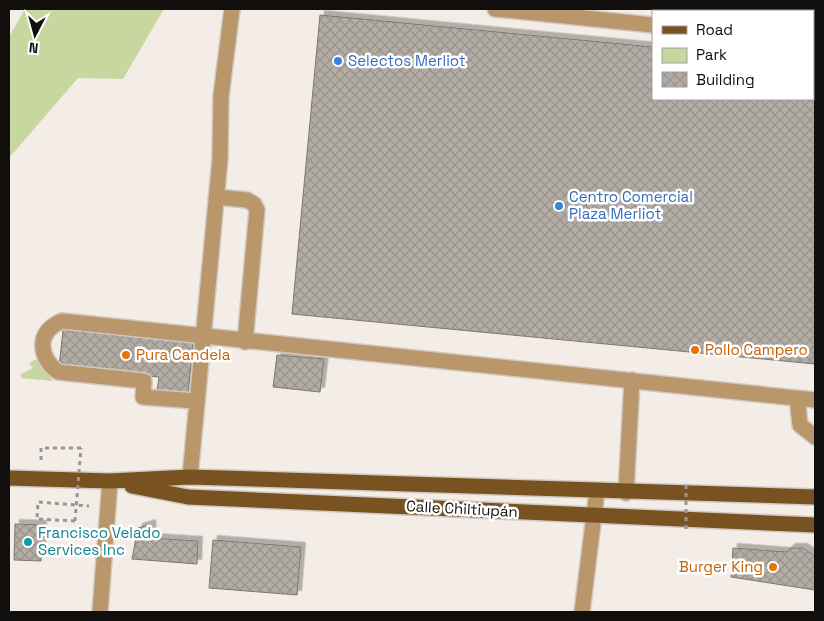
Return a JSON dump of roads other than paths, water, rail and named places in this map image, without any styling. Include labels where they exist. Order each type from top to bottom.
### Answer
[{"type":"main road","name":"Calle Chiltiupán","points":[[9,478],[110,481],[190,476],[626,493],[815,498]]},
{"type":"main road","name":"Calle Chiltiupán","points":[[110,481],[188,497],[815,525]]},
{"type":"street","points":[[190,476],[217,197],[221,96],[232,9]]},
{"type":"street","points":[[495,9],[652,25]]},
{"type":"street","points":[[217,197],[247,200],[254,204],[257,210],[246,342]]},
{"type":"street","points":[[196,401],[143,397],[144,381],[58,372],[48,364],[43,355],[46,333],[51,326],[62,322],[815,400]]},
{"type":"street","points":[[626,493],[632,380]]},
{"type":"street","points":[[797,398],[800,425],[815,437]]},
{"type":"street","points":[[100,612],[110,481]]},
{"type":"street","points":[[582,612],[597,491]]},
{"type":"place","name":"Selectos Merliot","points":[[338,61]]},
{"type":"place","name":"Centro Comercial Plaza Merliot","points":[[559,206]]},
{"type":"place","name":"Pollo Campero","points":[[695,350]]},
{"type":"place","name":"Pura Candela","points":[[126,355]]},
{"type":"place","name":"Francisco Velado Services Inc","points":[[28,542]]},
{"type":"place","name":"Burger King","points":[[773,567]]}]
